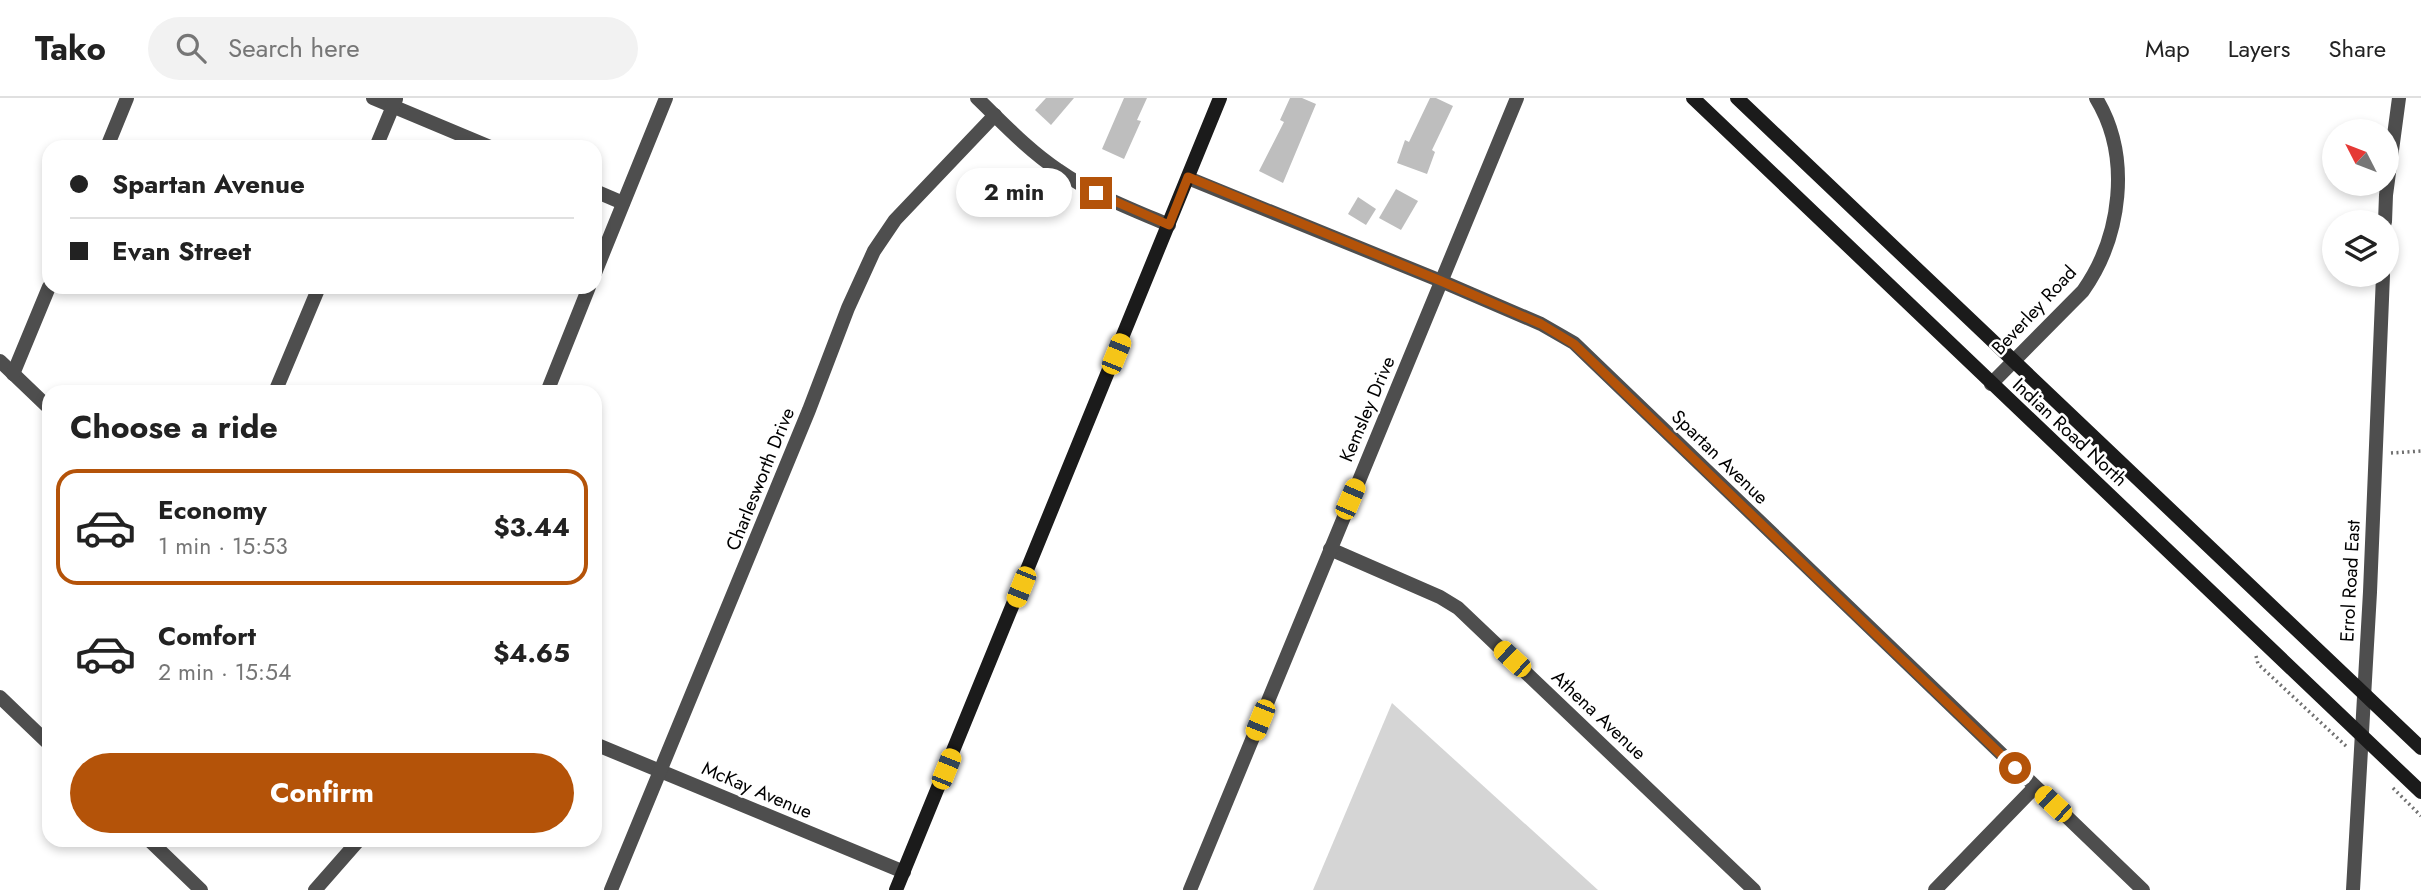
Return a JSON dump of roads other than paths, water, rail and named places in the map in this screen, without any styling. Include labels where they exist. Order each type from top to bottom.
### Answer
[{"type":"main road","points":[[897,890],[1220,98]]},
{"type":"main road","name":"Indian Road North","points":[[1693,98],[2421,792]]},
{"type":"main road","name":"Indian Road North","points":[[1737,98],[2421,748]]},
{"type":"street","points":[[110,140],[127,98]]},
{"type":"street","points":[[373,98],[395,102],[475,140]]},
{"type":"street","points":[[602,256],[666,98]]},
{"type":"street","points":[[977,98],[1039,155],[1067,176],[1112,201],[1169,225]]},
{"type":"street","name":"Kemsley Drive","points":[[1190,890],[1517,98]]},
{"type":"street","name":"Beverley Road","points":[[1992,384],[2082,291],[2093,276],[2107,246],[2118,194],[2117,168],[2112,141],[2101,107],[2095,98]]},
{"type":"street","points":[[2385,210],[2399,98]]},
{"type":"street","points":[[379,140],[395,102]]},
{"type":"street","name":"Charlesworth Drive","points":[[611,890],[849,308],[880,240],[895,220],[995,115]]},
{"type":"street","name":"Spartan Avenue","points":[[1188,177],[1541,324],[1574,344],[2143,890]]},
{"type":"street","points":[[602,194],[624,203]]},
{"type":"street","name":"Errol Road East","points":[[2353,890],[2370,592],[2382,287]]},
{"type":"street","points":[[13,374],[47,294]]},
{"type":"street","points":[[278,385],[315,294]]},
{"type":"street","points":[[550,385],[586,294]]},
{"type":"street","points":[[0,362],[42,401]]},
{"type":"street","name":"Athena Avenue","points":[[1330,549],[1440,597],[1458,608],[1754,890]]},
{"type":"street","points":[[0,697],[42,737]]},
{"type":"street","name":"McKay Avenue","points":[[602,747],[904,872]]},
{"type":"street","points":[[1935,890],[2035,787]]},
{"type":"street","points":[[156,847],[201,890]]},
{"type":"street","points":[[315,890],[354,847]]}]
